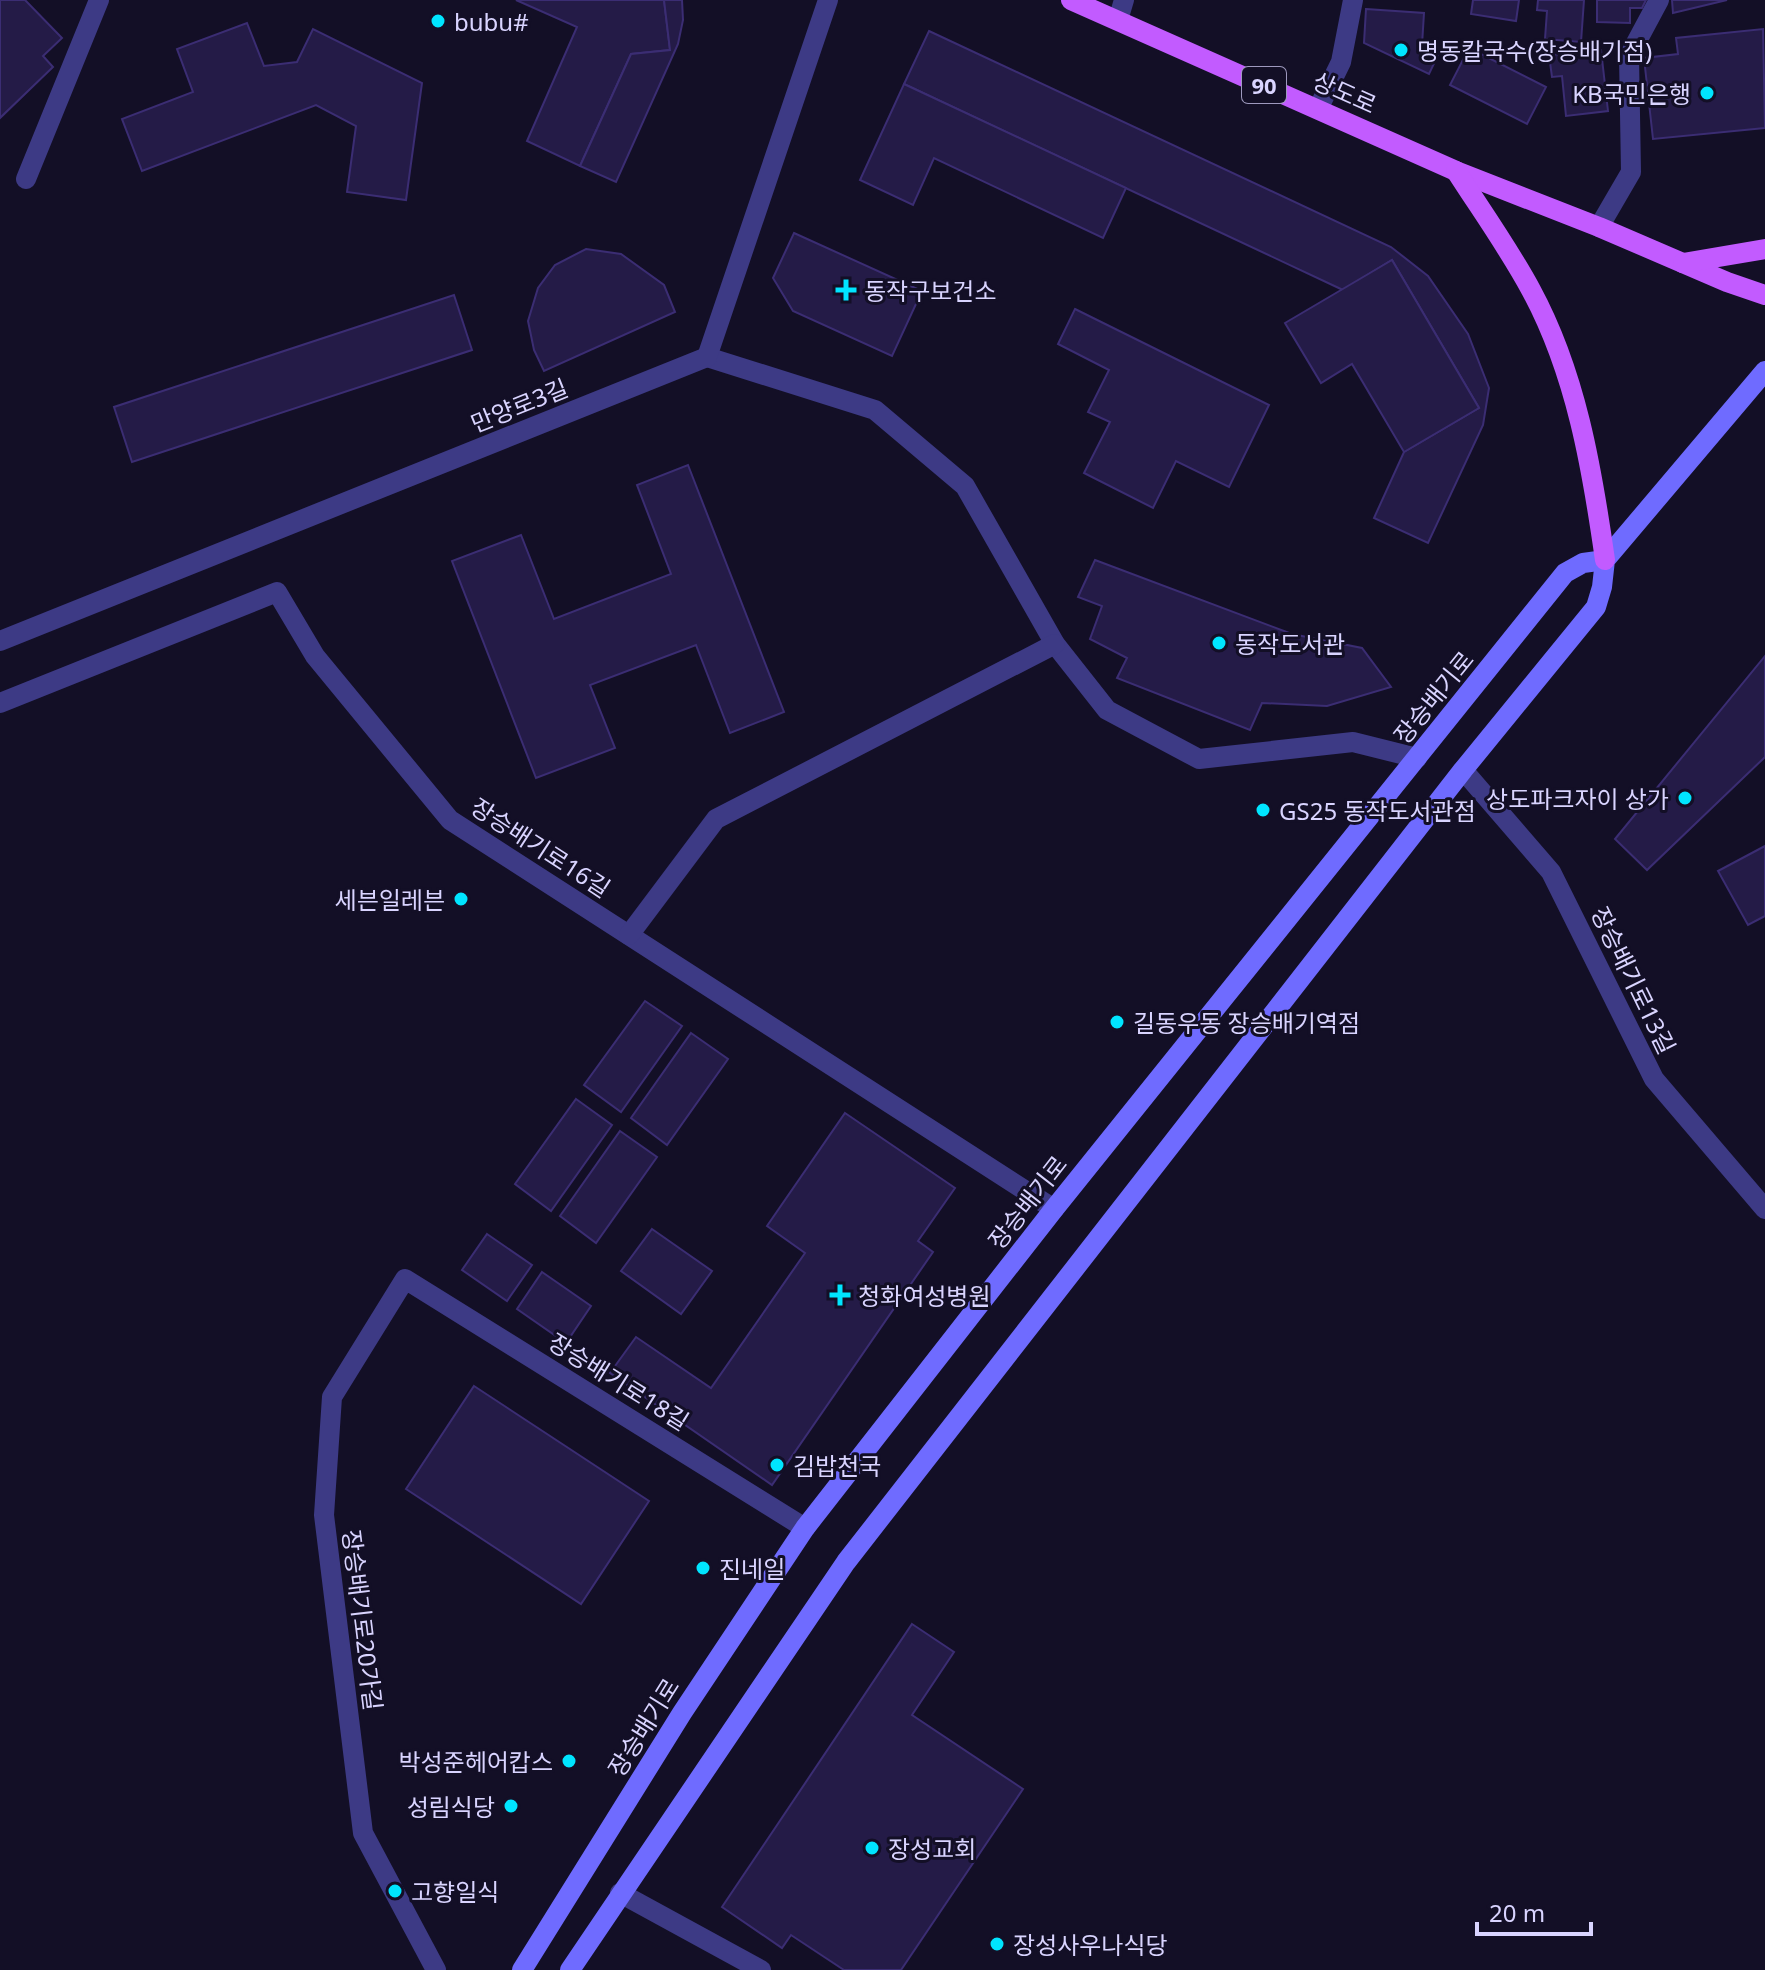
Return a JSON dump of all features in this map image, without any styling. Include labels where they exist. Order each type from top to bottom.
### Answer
[{"type":"main road","name":"상도로","points":[[1071,0],[1121,10],[1318,109],[1456,171],[1765,295]]},
{"type":"main road","points":[[1456,171],[1532,291],[1568,378],[1592,470],[1605,560]]},
{"type":"main road","points":[[1683,263],[1765,249]]},
{"type":"street","points":[[26,179],[99,0]]},
{"type":"street","points":[[828,0],[707,357],[875,410],[965,486],[1055,644],[1107,710],[1199,759],[1353,742],[1417,758]]},
{"type":"street","points":[[1318,109],[1341,62],[1353,0]]},
{"type":"street","points":[[1599,227],[1631,172],[1629,56],[1659,0]]},
{"type":"street","name":"만양로3길","points":[[0,641],[707,357]]},
{"type":"street","points":[[570,1970],[846,1562],[1463,770],[1596,607],[1605,560],[1763,378]]},
{"type":"street","name":"장승배기로","points":[[522,1970],[682,1713],[805,1528],[1054,1209],[1565,573],[1583,563],[1605,560]]},
{"type":"street","name":"장승배기로16길","points":[[0,703],[277,592],[315,656],[450,820],[1054,1209]]},
{"type":"street","points":[[629,935],[716,819],[1055,644]]},
{"type":"street","name":"장승배기로13길","points":[[1463,770],[1551,872],[1654,1079],[1765,1209]]},
{"type":"street","name":"장승배기로18길","points":[[405,1279],[805,1528]]},
{"type":"street","name":"장승배기로20가길","points":[[405,1279],[332,1397],[324,1515],[363,1833],[436,1970]]},
{"type":"street","points":[[620,1893],[761,1970]]},
{"type":"building","points":[[0,0],[25,0],[62,38],[43,56],[53,67],[0,118]]},
{"type":"building","points":[[516,0],[664,0],[670,50],[631,54],[580,166],[527,141],[577,27]]},
{"type":"building","points":[[664,0],[682,0],[683,20],[678,44],[616,182],[580,166],[631,54],[670,50]]},
{"type":"building","points":[[1473,0],[1519,0],[1516,21],[1471,14]]},
{"type":"building","points":[[1538,0],[1584,0],[1581,42],[1545,39],[1547,11],[1537,10]]},
{"type":"building","points":[[1597,0],[1646,0],[1642,8],[1630,8],[1630,23],[1597,22]]},
{"type":"building","points":[[1672,0],[1727,0],[1673,13]]},
{"type":"building","points":[[1366,9],[1424,13],[1422,45],[1439,53],[1429,74],[1364,43]]},
{"type":"building","points":[[247,23],[264,66],[297,62],[313,29],[422,83],[406,200],[347,192],[356,126],[316,105],[142,171],[122,119],[193,92],[177,49]]},
{"type":"building","name":"KB국민은행","points":[[1763,29],[1765,128],[1653,139],[1644,58],[1678,54],[1676,38]]},
{"type":"building","points":[[929,31],[1391,247],[1428,276],[1468,334],[1489,388],[1483,425],[1428,543],[1374,518],[1404,452],[1479,408],[1392,260],[1343,290],[904,84]]},
{"type":"building","points":[[1469,48],[1546,87],[1527,124],[1450,85]]},
{"type":"building","points":[[1601,50],[1608,111],[1566,116],[1562,76],[1552,77],[1549,55]]},
{"type":"building","points":[[904,84],[1126,188],[1103,238],[934,158],[913,205],[860,180]]},
{"type":"building","points":[[794,233],[922,291],[892,356],[793,311],[773,278]]},
{"type":"building","points":[[586,249],[621,254],[664,285],[675,312],[544,371],[534,350],[528,321],[538,288],[555,265]]},
{"type":"building","points":[[1392,260],[1479,408],[1404,452],[1352,364],[1321,383],[1285,323]]},
{"type":"building","points":[[454,295],[472,350],[132,462],[114,407]]},
{"type":"building","points":[[1075,309],[1269,405],[1229,487],[1176,461],[1153,508],[1084,473],[1110,422],[1088,412],[1109,370],[1058,344]]},
{"type":"building","points":[[688,465],[784,712],[730,733],[696,645],[590,685],[615,748],[536,778],[452,561],[521,535],[554,619],[671,574],[637,485]]},
{"type":"building","name":"동작도서관","points":[[1095,560],[1292,634],[1362,648],[1391,687],[1327,706],[1262,703],[1250,730],[1117,678],[1127,658],[1090,639],[1102,606],[1078,597]]},
{"type":"building","name":"상도파크자이 상가","points":[[1765,656],[1765,757],[1647,870],[1615,839]]},
{"type":"building","points":[[1765,846],[1765,916],[1748,925],[1718,871]]},
{"type":"building","points":[[645,1001],[682,1026],[621,1112],[584,1085]]},
{"type":"building","points":[[691,1033],[728,1059],[667,1145],[631,1118]]},
{"type":"building","points":[[576,1099],[612,1125],[551,1211],[515,1184]]},
{"type":"building","name":"청화여성병원","points":[[845,1113],[955,1188],[918,1241],[933,1252],[772,1485],[610,1373],[636,1337],[711,1388],[805,1253],[767,1226]]},
{"type":"building","points":[[620,1131],[657,1157],[596,1243],[560,1216]]},
{"type":"building","points":[[652,1229],[712,1271],[681,1314],[621,1271]]},
{"type":"building","points":[[487,1234],[532,1265],[507,1301],[462,1270]]},
{"type":"building","points":[[542,1272],[591,1306],[566,1343],[517,1309]]},
{"type":"building","points":[[474,1386],[649,1501],[581,1604],[406,1489]]},
{"type":"building","name":"장성교회","points":[[912,1624],[954,1652],[912,1715],[1023,1789],[901,1970],[844,1970],[791,1935],[782,1948],[722,1907]]},
{"type":"place","name":"bubu#","points":[[438,21]]},
{"type":"place","name":"명동칼국수(장승배기점)","points":[[1401,50]]},
{"type":"place","name":"KB국민은행","points":[[1707,93]]},
{"type":"place","name":"동작구보건소","points":[[846,290]]},
{"type":"place","name":"동작도서관","points":[[1219,643]]},
{"type":"place","name":"상도파크자이 상가","points":[[1685,798]]},
{"type":"place","name":"GS25 동작도서관점","points":[[1263,810]]},
{"type":"place","name":"세븐일레븐","points":[[461,899]]},
{"type":"place","name":"길동우동 장승배기역점","points":[[1117,1022]]},
{"type":"place","name":"청화여성병원","points":[[840,1295]]},
{"type":"place","name":"김밥천국","points":[[777,1465]]},
{"type":"place","name":"진네일","points":[[703,1568]]},
{"type":"place","name":"박성준헤어캅스","points":[[569,1761]]},
{"type":"place","name":"성림식당","points":[[511,1806]]},
{"type":"place","name":"장성교회","points":[[872,1848]]},
{"type":"place","name":"고향일식","points":[[395,1891]]},
{"type":"place","name":"장성사우나식당","points":[[997,1944]]}]
